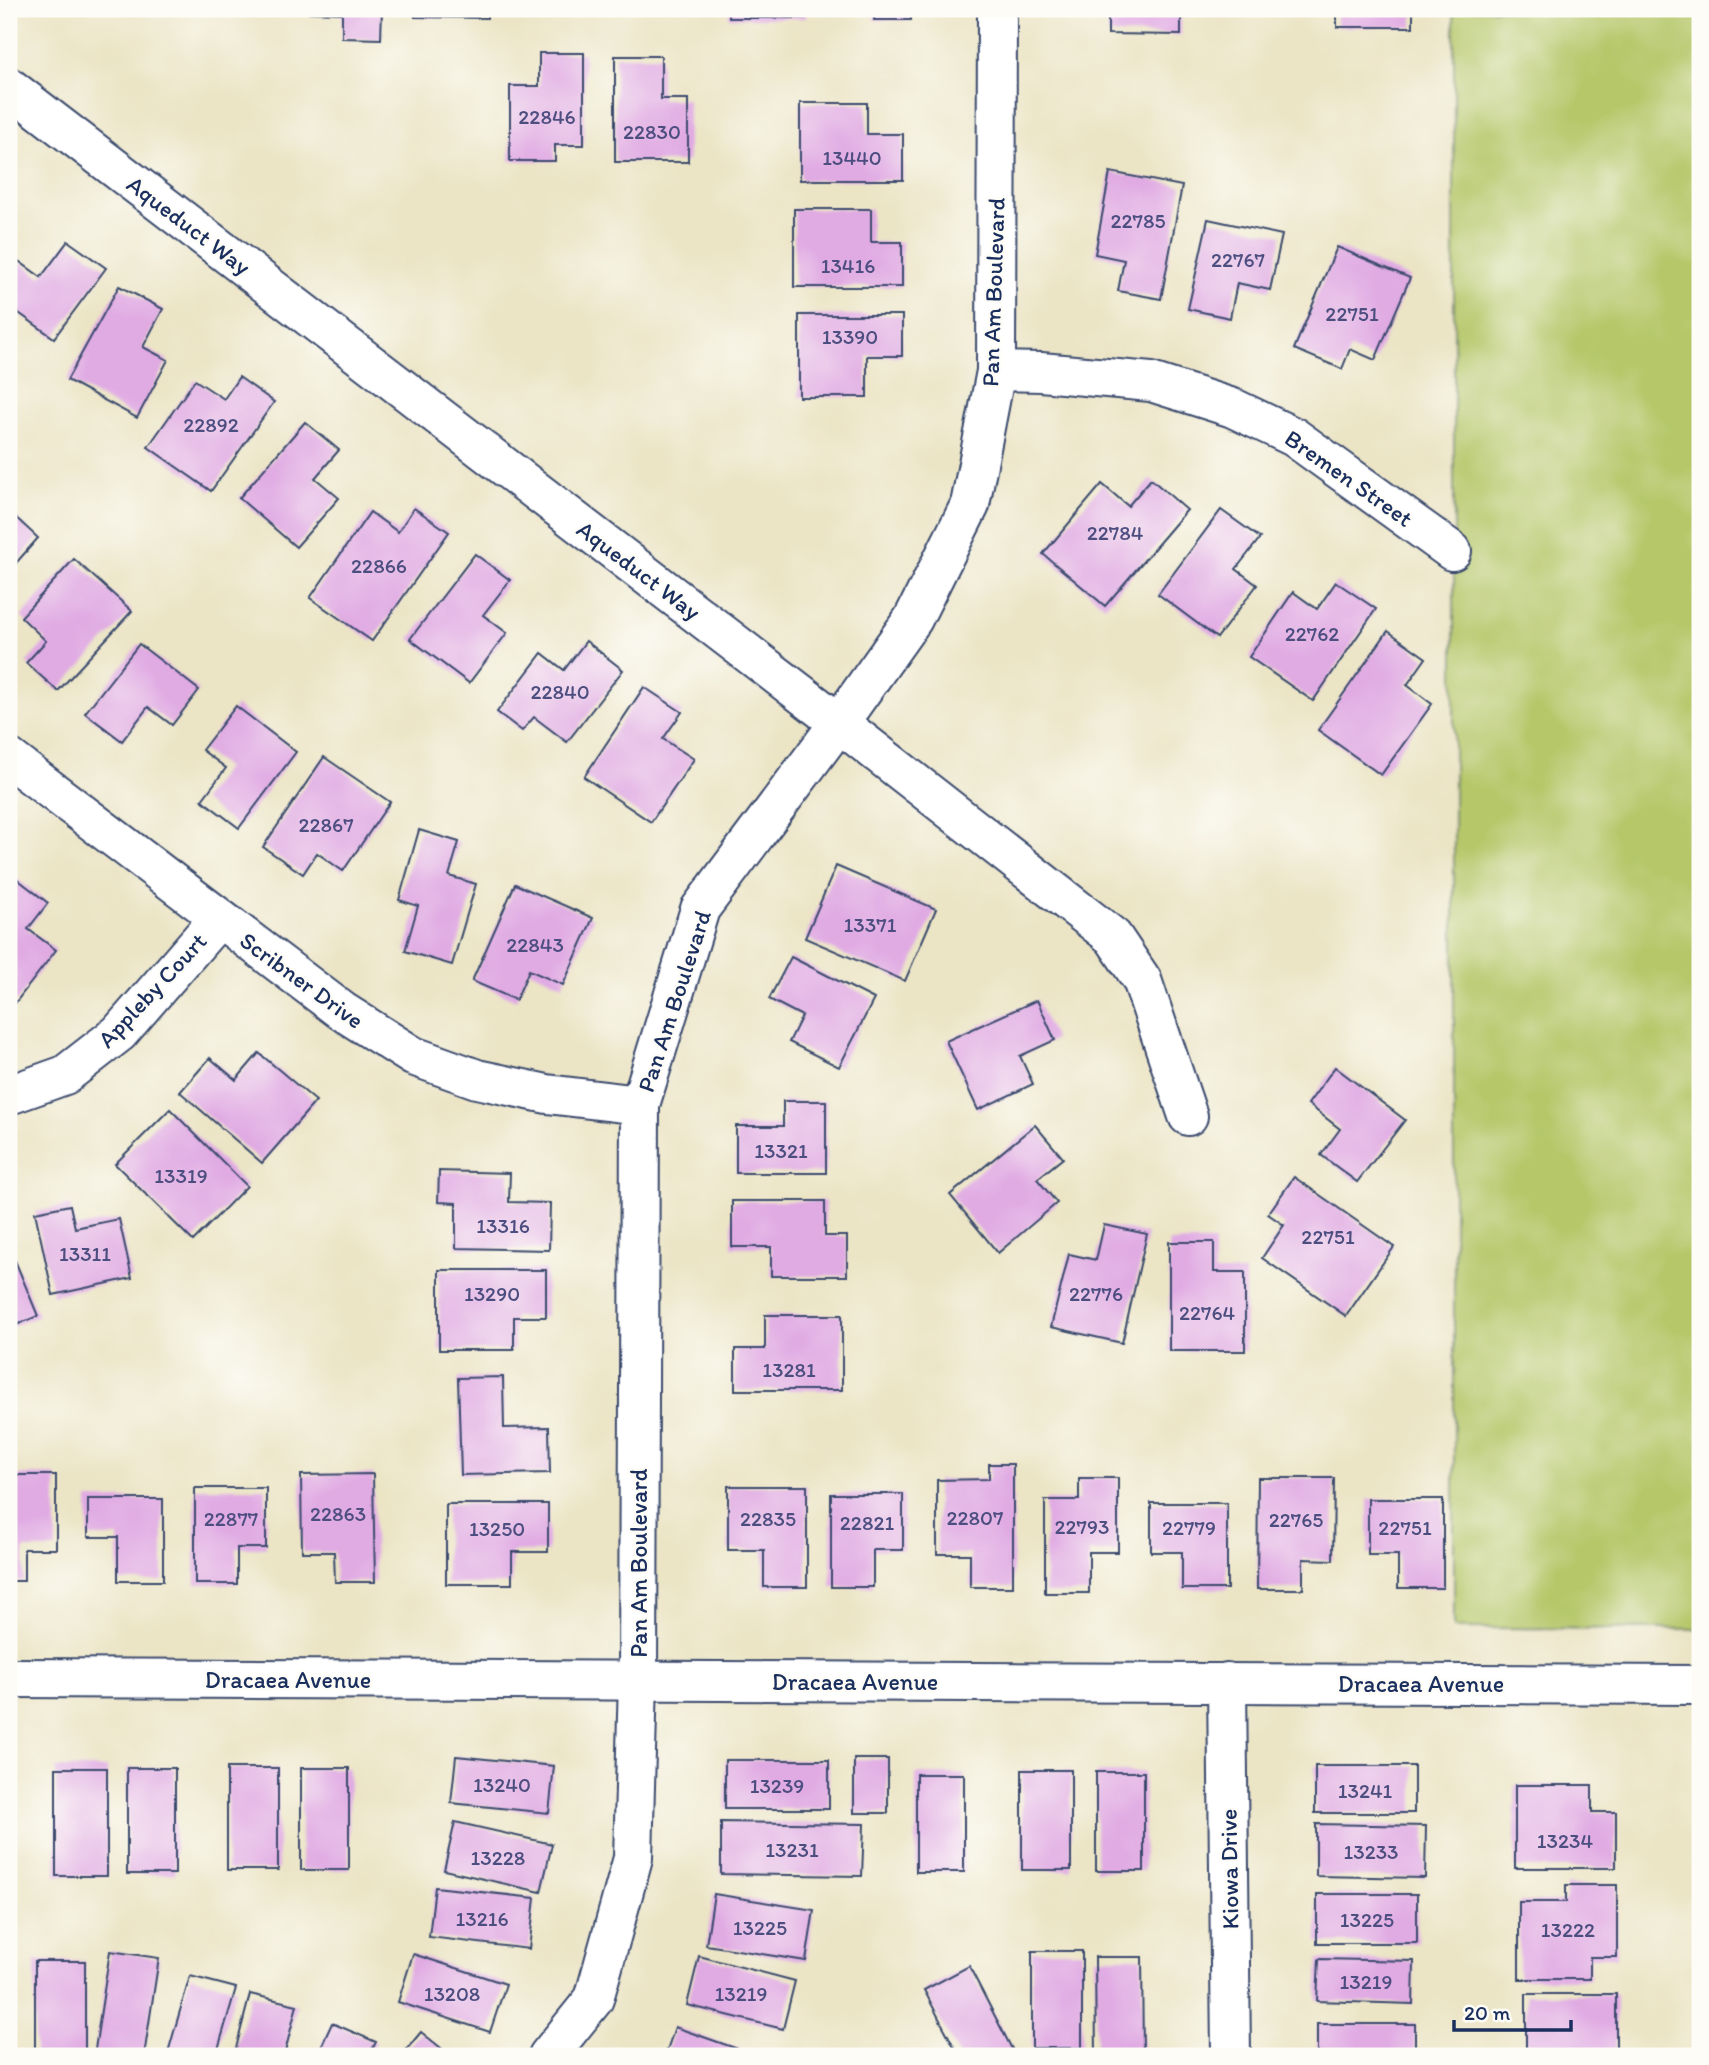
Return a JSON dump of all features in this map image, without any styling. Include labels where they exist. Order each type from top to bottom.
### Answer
[{"type":"street","name":"Pan Am Boulevard","points":[[548,2056],[594,1999],[633,1858],[638,1680],[640,1105],[700,909],[913,619],[970,505],[996,371],[997,9]]},
{"type":"street","name":"Aqueduct Way","points":[[9,87],[839,723],[1113,937],[1142,980],[1188,1116]]},
{"type":"street","name":"Bremen Street","points":[[996,371],[1041,372],[1151,382],[1233,408],[1294,437],[1452,551]]},
{"type":"street","name":"Scribner Drive","points":[[9,758],[342,1011],[414,1056],[488,1082],[547,1094],[640,1105]]},
{"type":"street","name":"Appleby Court","points":[[9,1096],[65,1075],[119,1033],[219,918]]},
{"type":"street","name":"Dracaea Avenue","points":[[9,1678],[1700,1685]]},
{"type":"street","name":"Kiowa Drive","points":[[1227,1682],[1231,2056]]},
{"type":"green space","points":[[1454,9],[1700,9],[1700,1629],[1454,1628]]},
{"type":"building","points":[[303,9],[382,9],[381,39],[342,38],[342,13],[303,12]]},
{"type":"building","points":[[415,9],[487,9],[487,18],[415,17]]},
{"type":"building","points":[[729,9],[806,9],[806,18],[729,18]]},
{"type":"building","points":[[875,9],[911,9],[911,20],[874,20]]},
{"type":"building","points":[[1108,9],[1181,9],[1181,35],[1108,34]]},
{"type":"building","points":[[1337,9],[1413,9],[1413,27],[1337,27]]},
{"type":"building","points":[[539,53],[584,53],[584,145],[555,145],[555,161],[510,161],[510,86],[539,86]]},
{"type":"building","points":[[615,56],[661,56],[661,99],[688,99],[688,162],[615,162]]},
{"type":"building","points":[[800,103],[867,103],[867,134],[903,134],[903,180],[800,180]]},
{"type":"building","points":[[1110,172],[1182,186],[1161,299],[1118,291],[1124,260],[1095,254]]},
{"type":"building","points":[[794,209],[871,209],[871,242],[902,242],[902,287],[794,287]]},
{"type":"building","points":[[1208,219],[1282,235],[1270,290],[1237,283],[1230,318],[1188,309]]},
{"type":"building","points":[[68,241],[106,268],[54,338],[9,306],[9,271],[17,260],[41,277]]},
{"type":"building","points":[[1337,247],[1410,278],[1375,360],[1350,349],[1342,369],[1294,349]]},
{"type":"building","points":[[119,286],[163,309],[143,347],[168,360],[137,418],[67,380]]},
{"type":"building","points":[[799,315],[902,315],[902,356],[867,356],[867,397],[799,397]]},
{"type":"building","points":[[239,377],[274,402],[211,491],[148,447],[195,380],[224,399]]},
{"type":"building","points":[[305,422],[339,450],[315,478],[339,498],[296,547],[239,498]]},
{"type":"building","points":[[1151,479],[1187,510],[1105,606],[1043,554],[1102,484],[1128,506]]},
{"type":"building","points":[[414,508],[449,532],[372,641],[310,598],[370,512],[398,532]]},
{"type":"building","points":[[1221,510],[1260,538],[1236,569],[1257,585],[1217,638],[1158,594]]},
{"type":"building","points":[[12,514],[38,538],[9,571],[9,517]]},
{"type":"building","points":[[475,554],[510,580],[483,615],[507,633],[469,683],[410,639]]},
{"type":"building","points":[[74,559],[132,611],[58,691],[26,663],[46,641],[21,617]]},
{"type":"building","points":[[1336,582],[1376,609],[1313,701],[1249,657],[1293,592],[1317,609]]},
{"type":"building","points":[[1388,631],[1426,658],[1407,685],[1432,704],[1381,775],[1318,730]]},
{"type":"building","points":[[586,641],[623,670],[567,742],[534,717],[522,731],[497,712],[542,653],[564,670]]},
{"type":"building","points":[[139,644],[199,690],[172,725],[148,707],[122,741],[85,713]]},
{"type":"building","points":[[644,687],[682,712],[663,739],[694,759],[651,822],[584,777]]},
{"type":"building","points":[[236,706],[296,752],[239,828],[202,800],[226,768],[202,750]]},
{"type":"building","points":[[324,757],[390,802],[343,871],[317,853],[303,874],[263,847]]},
{"type":"building","points":[[419,830],[459,842],[449,876],[476,884],[452,965],[405,951],[418,906],[399,900]]},
{"type":"building","points":[[836,866],[936,909],[905,981],[805,938]]},
{"type":"building","points":[[16,878],[48,903],[28,929],[56,950],[9,1011],[9,888]]},
{"type":"building","points":[[515,884],[593,918],[563,985],[529,970],[516,1000],[472,981]]},
{"type":"building","points":[[791,957],[874,999],[839,1067],[789,1042],[802,1016],[769,999]]},
{"type":"building","points":[[1037,1000],[1055,1040],[1020,1056],[1033,1084],[978,1110],[946,1041]]},
{"type":"building","points":[[259,1053],[316,1101],[262,1163],[180,1092],[210,1058],[236,1080]]},
{"type":"building","points":[[1335,1067],[1405,1120],[1357,1182],[1321,1155],[1340,1129],[1308,1104]]},
{"type":"building","points":[[783,1101],[826,1101],[826,1173],[736,1173],[736,1126],[783,1126]]},
{"type":"building","points":[[170,1109],[247,1186],[193,1241],[115,1164]]},
{"type":"building","points":[[1035,1125],[1063,1158],[1037,1179],[1057,1203],[998,1253],[950,1195]]},
{"type":"building","points":[[439,1171],[510,1173],[509,1202],[550,1203],[549,1250],[456,1248],[456,1203],[438,1202]]},
{"type":"building","points":[[1294,1177],[1394,1247],[1346,1316],[1262,1258],[1284,1225],[1268,1214]]},
{"type":"building","points":[[732,1201],[825,1201],[825,1236],[847,1236],[847,1276],[771,1276],[771,1247],[732,1247]]},
{"type":"building","points":[[70,1205],[75,1228],[119,1219],[132,1278],[53,1295],[35,1212]]},
{"type":"building","points":[[1104,1225],[1147,1234],[1122,1343],[1051,1327],[1069,1254],[1096,1260]]},
{"type":"building","points":[[1169,1242],[1214,1242],[1214,1272],[1245,1272],[1245,1351],[1169,1351]]},
{"type":"building","points":[[9,1246],[38,1316],[9,1328]]},
{"type":"building","points":[[439,1270],[546,1270],[546,1317],[514,1317],[514,1350],[439,1350]]},
{"type":"building","points":[[765,1315],[842,1315],[842,1390],[735,1390],[735,1349],[765,1349]]},
{"type":"building","points":[[503,1377],[504,1428],[549,1427],[550,1473],[461,1475],[458,1378]]},
{"type":"building","points":[[989,1464],[1013,1464],[1013,1587],[970,1587],[970,1554],[937,1554],[937,1480],[989,1479]]},
{"type":"building","points":[[373,1474],[375,1582],[335,1582],[334,1552],[302,1552],[301,1475]]},
{"type":"building","points":[[9,1475],[56,1475],[56,1549],[24,1549],[24,1581],[9,1581]]},
{"type":"building","points":[[1079,1478],[1118,1478],[1118,1552],[1089,1552],[1089,1593],[1045,1593],[1045,1500],[1079,1500]]},
{"type":"building","points":[[1258,1478],[1334,1478],[1333,1560],[1303,1559],[1303,1589],[1257,1589]]},
{"type":"building","points":[[728,1486],[807,1486],[807,1587],[764,1587],[764,1550],[728,1550]]},
{"type":"building","points":[[195,1488],[266,1488],[266,1548],[237,1548],[237,1584],[195,1584]]},
{"type":"building","points":[[831,1494],[903,1494],[903,1550],[873,1550],[873,1587],[831,1587]]},
{"type":"building","points":[[88,1499],[163,1499],[163,1581],[118,1581],[118,1537],[88,1537]]},
{"type":"building","points":[[1368,1499],[1443,1499],[1443,1588],[1398,1588],[1398,1555],[1368,1555]]},
{"type":"building","points":[[1151,1503],[1227,1503],[1227,1589],[1182,1589],[1182,1552],[1151,1552]]},
{"type":"building","points":[[446,1504],[548,1504],[548,1552],[512,1552],[512,1584],[446,1584]]},
{"type":"building","points":[[456,1756],[554,1766],[549,1813],[451,1803]]},
{"type":"building","points":[[854,1759],[888,1759],[888,1813],[854,1813]]},
{"type":"building","points":[[725,1760],[829,1760],[829,1809],[725,1809]]},
{"type":"building","points":[[1315,1766],[1414,1766],[1414,1813],[1315,1813]]},
{"type":"building","points":[[56,1768],[107,1768],[107,1876],[56,1876]]},
{"type":"building","points":[[127,1768],[175,1768],[175,1874],[127,1874]]},
{"type":"building","points":[[227,1768],[278,1768],[278,1870],[227,1870]]},
{"type":"building","points":[[301,1768],[349,1768],[349,1870],[301,1870]]},
{"type":"building","points":[[1022,1770],[1071,1770],[1071,1870],[1022,1870]]},
{"type":"building","points":[[1096,1772],[1144,1772],[1144,1871],[1096,1871]]},
{"type":"building","points":[[916,1774],[964,1774],[964,1872],[916,1872]]},
{"type":"building","points":[[1515,1785],[1592,1785],[1592,1812],[1616,1812],[1616,1868],[1515,1868]]},
{"type":"building","points":[[455,1822],[552,1844],[541,1892],[444,1870]]},
{"type":"building","points":[[721,1822],[864,1824],[862,1876],[721,1874]]},
{"type":"building","points":[[1316,1824],[1426,1826],[1425,1878],[1316,1876]]},
{"type":"building","points":[[1566,1885],[1617,1885],[1617,1957],[1590,1957],[1590,1979],[1519,1979],[1519,1902],[1566,1902]]},
{"type":"building","points":[[435,1887],[535,1898],[529,1949],[429,1937]]},
{"type":"building","points":[[714,1894],[814,1910],[806,1961],[706,1945]]},
{"type":"building","points":[[1317,1894],[1417,1894],[1417,1943],[1317,1943]]},
{"type":"building","points":[[110,1951],[159,1958],[144,2056],[94,2056]]},
{"type":"building","points":[[1032,1951],[1082,1951],[1082,2048],[1032,2048]]},
{"type":"building","points":[[413,1954],[506,1984],[490,2032],[398,2002]]},
{"type":"building","points":[[699,1956],[795,1981],[783,2029],[687,2005]]},
{"type":"building","points":[[1095,1957],[1142,1957],[1143,2055],[1096,2056]]},
{"type":"building","points":[[1319,1959],[1414,1961],[1413,2004],[1317,2001]]},
{"type":"building","points":[[35,1961],[85,1961],[85,2056],[35,2056]]},
{"type":"building","points":[[969,1966],[1014,2053],[1009,2056],[959,2056],[924,1990]]},
{"type":"building","points":[[190,1976],[236,1988],[216,2056],[167,2056]]},
{"type":"building","points":[[250,1994],[297,2005],[284,2056],[234,2056]]},
{"type":"building","points":[[1526,1994],[1616,1994],[1616,2056],[1526,2056]]},
{"type":"building","points":[[332,2023],[376,2042],[369,2056],[317,2056]]},
{"type":"building","points":[[1317,2024],[1415,2024],[1415,2056],[1317,2056]]},
{"type":"building","points":[[675,2027],[758,2056],[665,2056]]},
{"type":"building","points":[[421,2032],[451,2056],[401,2056]]}]
